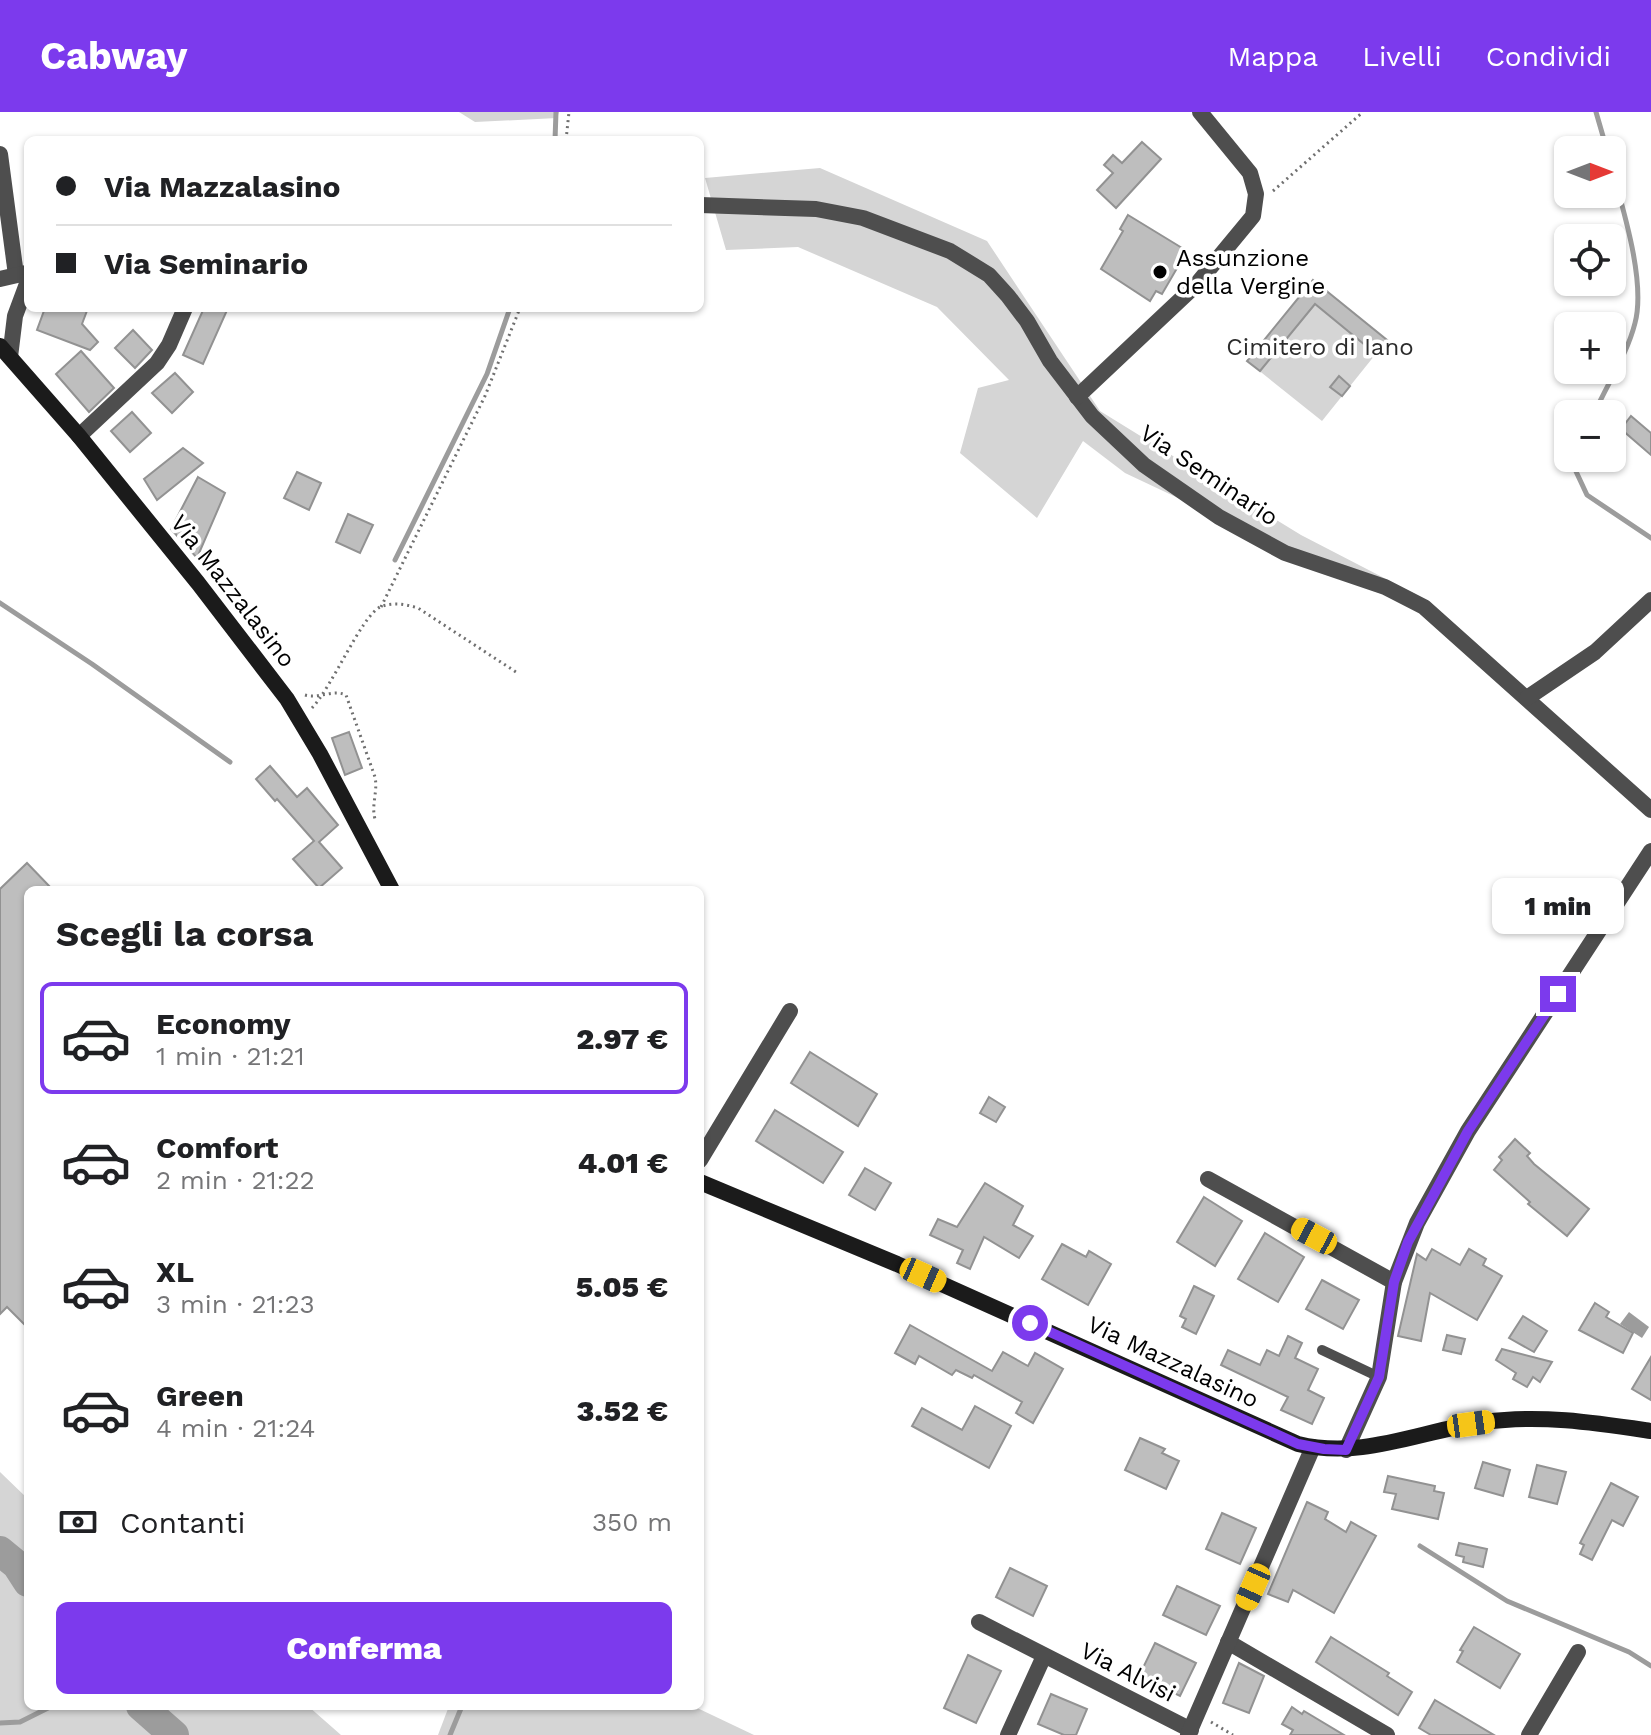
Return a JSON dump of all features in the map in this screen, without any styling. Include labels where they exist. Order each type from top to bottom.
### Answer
[{"type":"main road","name":"Via Mazzalasino","points":[[5,352],[79,436],[198,583],[301,718],[390,886]]},
{"type":"main road","name":"Via Mazzalasino","points":[[704,1184],[897,1264],[1256,1427],[1313,1447],[1346,1450],[1505,1420],[1580,1422],[1651,1431]]},
{"type":"street","points":[[1077,397],[1196,285],[1249,224],[1255,208],[1255,183],[1200,112]]},
{"type":"street","points":[[0,154],[18,277],[15,316],[5,352]]},
{"type":"street","name":"Via Seminario","points":[[704,205],[816,209],[863,218],[950,251],[989,275],[1008,296],[1077,397],[1099,425],[1126,451],[1219,517],[1285,553],[1385,587],[1424,607],[1651,810]]},
{"type":"street","points":[[79,436],[157,363],[169,345],[183,312]]},
{"type":"street","points":[[1527,698],[1595,652],[1651,600]]},
{"type":"street","points":[[1346,1450],[1379,1377],[1394,1282],[1412,1232],[1452,1158],[1651,851]]},
{"type":"street","points":[[704,1153],[790,1011]]},
{"type":"street","points":[[1208,1179],[1394,1282]]},
{"type":"street","points":[[1192,1726],[1313,1447]]},
{"type":"street","name":"Via Alvisi","points":[[979,1622],[1192,1726]]},
{"type":"street","points":[[1228,1642],[1387,1735]]},
{"type":"street","points":[[1529,1735],[1578,1652]]},
{"type":"street","name":"Via Alvisi","points":[[1008,1735],[1044,1656]]},
{"type":"lane","points":[[1322,1350],[1379,1377]]},
{"type":"path","points":[[566,136],[569,112]]},
{"type":"path","points":[[1255,208],[1363,112]]},
{"type":"path","points":[[301,718],[316,704],[364,624],[381,607],[485,396],[518,312]]},
{"type":"path","points":[[381,607],[405,604],[418,608],[516,672]]},
{"type":"path","points":[[1192,1726],[1233,1735]]},
{"type":"green space","points":[[459,112],[559,112],[557,118],[475,122]]},
{"type":"green space","points":[[820,168],[987,241],[1100,411],[1301,535],[1417,595],[1286,549],[1125,473],[1083,441],[1037,518],[960,453],[978,388],[1009,380],[937,307],[798,247],[726,250],[705,178]]},
{"type":"green space","name":"Cimitero di Iano","points":[[1313,280],[1387,340],[1322,421],[1247,361]]},
{"type":"green space","points":[[0,1472],[24,1495],[24,1710],[313,1710],[341,1735],[0,1735]]},
{"type":"green space","points":[[447,1710],[701,1710],[754,1735],[438,1735]]},
{"type":"shaded area","points":[[1629,1312],[1649,1327],[1642,1338],[1620,1324]]},
{"type":"building","points":[[1142,142],[1161,159],[1116,208],[1097,190],[1113,173],[1104,165],[1113,155],[1122,163]]},
{"type":"building","points":[[1128,215],[1187,251],[1162,294],[1156,291],[1150,301],[1101,269],[1123,231],[1120,229]]},
{"type":"building","points":[[1313,280],[1387,340],[1376,354],[1315,304],[1260,371],[1247,361]]},
{"type":"building","points":[[44,312],[86,312],[82,324],[98,342],[90,350],[37,330]]},
{"type":"building","points":[[202,312],[226,312],[203,364],[183,355]]},
{"type":"building","points":[[133,330],[152,350],[135,368],[115,348]]},
{"type":"building","points":[[81,351],[114,388],[89,412],[56,374]]},
{"type":"building","points":[[175,373],[193,392],[172,413],[152,393]]},
{"type":"building","points":[[1339,376],[1350,386],[1342,396],[1330,387]]},
{"type":"building","points":[[132,412],[151,433],[130,452],[111,431]]},
{"type":"building","points":[[1631,416],[1651,433],[1651,455],[1626,433],[1626,422]]},
{"type":"building","points":[[183,448],[203,463],[157,500],[144,479]]},
{"type":"building","points":[[297,472],[321,483],[309,510],[284,498]]},
{"type":"building","points":[[198,477],[225,493],[197,558],[171,529]]},
{"type":"building","points":[[348,514],[373,525],[360,553],[336,542]]},
{"type":"building","points":[[349,732],[362,768],[345,775],[332,738]]},
{"type":"building","points":[[270,766],[297,797],[307,788],[338,825],[319,842],[342,868],[321,886],[317,886],[293,859],[314,841],[256,779]]},
{"type":"building","points":[[27,863],[49,886],[24,886],[24,1324],[7,1307],[0,1314],[0,889]]},
{"type":"building","points":[[810,1052],[877,1094],[858,1126],[791,1083]]},
{"type":"building","points":[[989,1097],[1005,1107],[996,1122],[980,1113]]},
{"type":"building","points":[[775,1110],[843,1152],[823,1183],[756,1141]]},
{"type":"building","points":[[1515,1139],[1530,1153],[1527,1156],[1534,1164],[1589,1209],[1567,1236],[1528,1204],[1530,1202],[1494,1170],[1502,1160],[1499,1157]]},
{"type":"building","points":[[865,1168],[891,1183],[875,1210],[849,1195]]},
{"type":"building","points":[[985,1183],[1023,1206],[1013,1225],[1033,1236],[1019,1258],[984,1237],[970,1269],[957,1263],[963,1250],[930,1235],[938,1219],[957,1227]]},
{"type":"building","points":[[1204,1197],[1242,1221],[1215,1266],[1177,1242]]},
{"type":"building","points":[[1265,1233],[1304,1257],[1278,1302],[1238,1279]]},
{"type":"building","points":[[1062,1244],[1086,1257],[1089,1251],[1111,1264],[1088,1305],[1042,1279]]},
{"type":"building","points":[[1432,1249],[1460,1265],[1469,1249],[1486,1259],[1483,1265],[1502,1276],[1477,1320],[1430,1293],[1421,1341],[1398,1336],[1417,1254],[1426,1260]]},
{"type":"building","points":[[1322,1280],[1359,1300],[1343,1329],[1306,1309]]},
{"type":"building","points":[[1194,1286],[1214,1296],[1196,1334],[1182,1327],[1186,1319],[1180,1316]]},
{"type":"building","points":[[1595,1303],[1609,1312],[1606,1317],[1633,1333],[1623,1353],[1579,1330]]},
{"type":"building","points":[[1523,1316],[1547,1331],[1534,1352],[1509,1338]]},
{"type":"building","points":[[910,1325],[992,1371],[1003,1352],[1028,1366],[1035,1353],[1063,1369],[1033,1423],[1016,1413],[1022,1402],[974,1375],[972,1378],[956,1370],[952,1375],[919,1356],[915,1364],[895,1353]]},
{"type":"building","points":[[1447,1335],[1465,1339],[1461,1354],[1443,1350]]},
{"type":"building","points":[[1288,1336],[1302,1343],[1295,1358],[1318,1369],[1308,1390],[1324,1398],[1312,1424],[1281,1410],[1288,1397],[1221,1365],[1228,1350],[1260,1365],[1267,1350],[1279,1356]]},
{"type":"building","points":[[1502,1349],[1552,1362],[1540,1382],[1533,1377],[1527,1387],[1513,1379],[1516,1373],[1496,1360]]},
{"type":"building","points":[[1651,1357],[1651,1400],[1632,1389]]},
{"type":"building","points":[[975,1406],[1011,1426],[989,1468],[912,1426],[922,1408],[962,1430]]},
{"type":"building","points":[[1140,1438],[1165,1449],[1162,1453],[1179,1461],[1166,1489],[1125,1470]]},
{"type":"building","points":[[1483,1462],[1510,1470],[1503,1496],[1475,1488]]},
{"type":"building","points":[[1537,1465],[1566,1472],[1557,1504],[1529,1497]]},
{"type":"building","points":[[1388,1476],[1435,1486],[1434,1491],[1444,1493],[1438,1519],[1392,1509],[1396,1494],[1384,1492]]},
{"type":"building","points":[[1611,1483],[1638,1497],[1623,1526],[1612,1520],[1592,1560],[1580,1554],[1584,1545],[1580,1543]]},
{"type":"building","points":[[1307,1502],[1328,1512],[1325,1519],[1346,1532],[1351,1522],[1376,1536],[1334,1613],[1293,1590],[1288,1602],[1268,1594]]},
{"type":"building","points":[[1222,1513],[1256,1528],[1240,1564],[1206,1549]]},
{"type":"building","points":[[1459,1543],[1487,1549],[1483,1567],[1463,1562],[1464,1557],[1456,1555]]},
{"type":"building","points":[[1010,1568],[1047,1586],[1033,1616],[996,1597]]},
{"type":"building","points":[[1177,1586],[1220,1606],[1206,1635],[1163,1615]]},
{"type":"building","points":[[1474,1627],[1520,1654],[1500,1688],[1457,1662],[1463,1651],[1460,1650]]},
{"type":"building","points":[[1331,1637],[1389,1673],[1387,1676],[1412,1692],[1398,1715],[1316,1662]]},
{"type":"building","points":[[1155,1643],[1196,1663],[1180,1696],[1139,1676]]},
{"type":"building","points":[[968,1655],[1001,1671],[976,1723],[944,1708]]},
{"type":"building","points":[[1239,1663],[1264,1676],[1249,1713],[1223,1703]]},
{"type":"building","points":[[1051,1694],[1087,1709],[1076,1735],[1064,1735],[1038,1724]]},
{"type":"building","points":[[1435,1700],[1494,1735],[1431,1735],[1419,1728]]},
{"type":"building","points":[[1292,1707],[1344,1735],[1290,1735],[1293,1730],[1282,1724]]},
{"type":"waterway","points":[[555,136],[556,112]]},
{"type":"waterway","points":[[1596,112],[1603,136]]},
{"type":"waterway","points":[[1601,400],[1627,346],[1638,306],[1632,246],[1623,208]]},
{"type":"waterway","points":[[395,560],[487,374],[509,312]]},
{"type":"waterway","points":[[1576,472],[1587,495],[1651,538]]},
{"type":"waterway","points":[[0,603],[230,762]]},
{"type":"waterway","points":[[1420,1546],[1507,1601],[1629,1652],[1651,1666]]},
{"type":"waterway","points":[[0,1551],[17,1565],[24,1576]]},
{"type":"waterway","points":[[0,1723],[20,1722],[44,1710]]},
{"type":"waterway","points":[[146,1710],[174,1735]]},
{"type":"waterway","points":[[450,1735],[460,1710]]},
{"type":"place","name":"Assunzione della Vergine","points":[[1160,272]]},
{"type":"route","points":[[1030,1323],[1298,1444],[1346,1450],[1379,1377],[1394,1282],[1408,1242],[1468,1131],[1558,994]]}]
